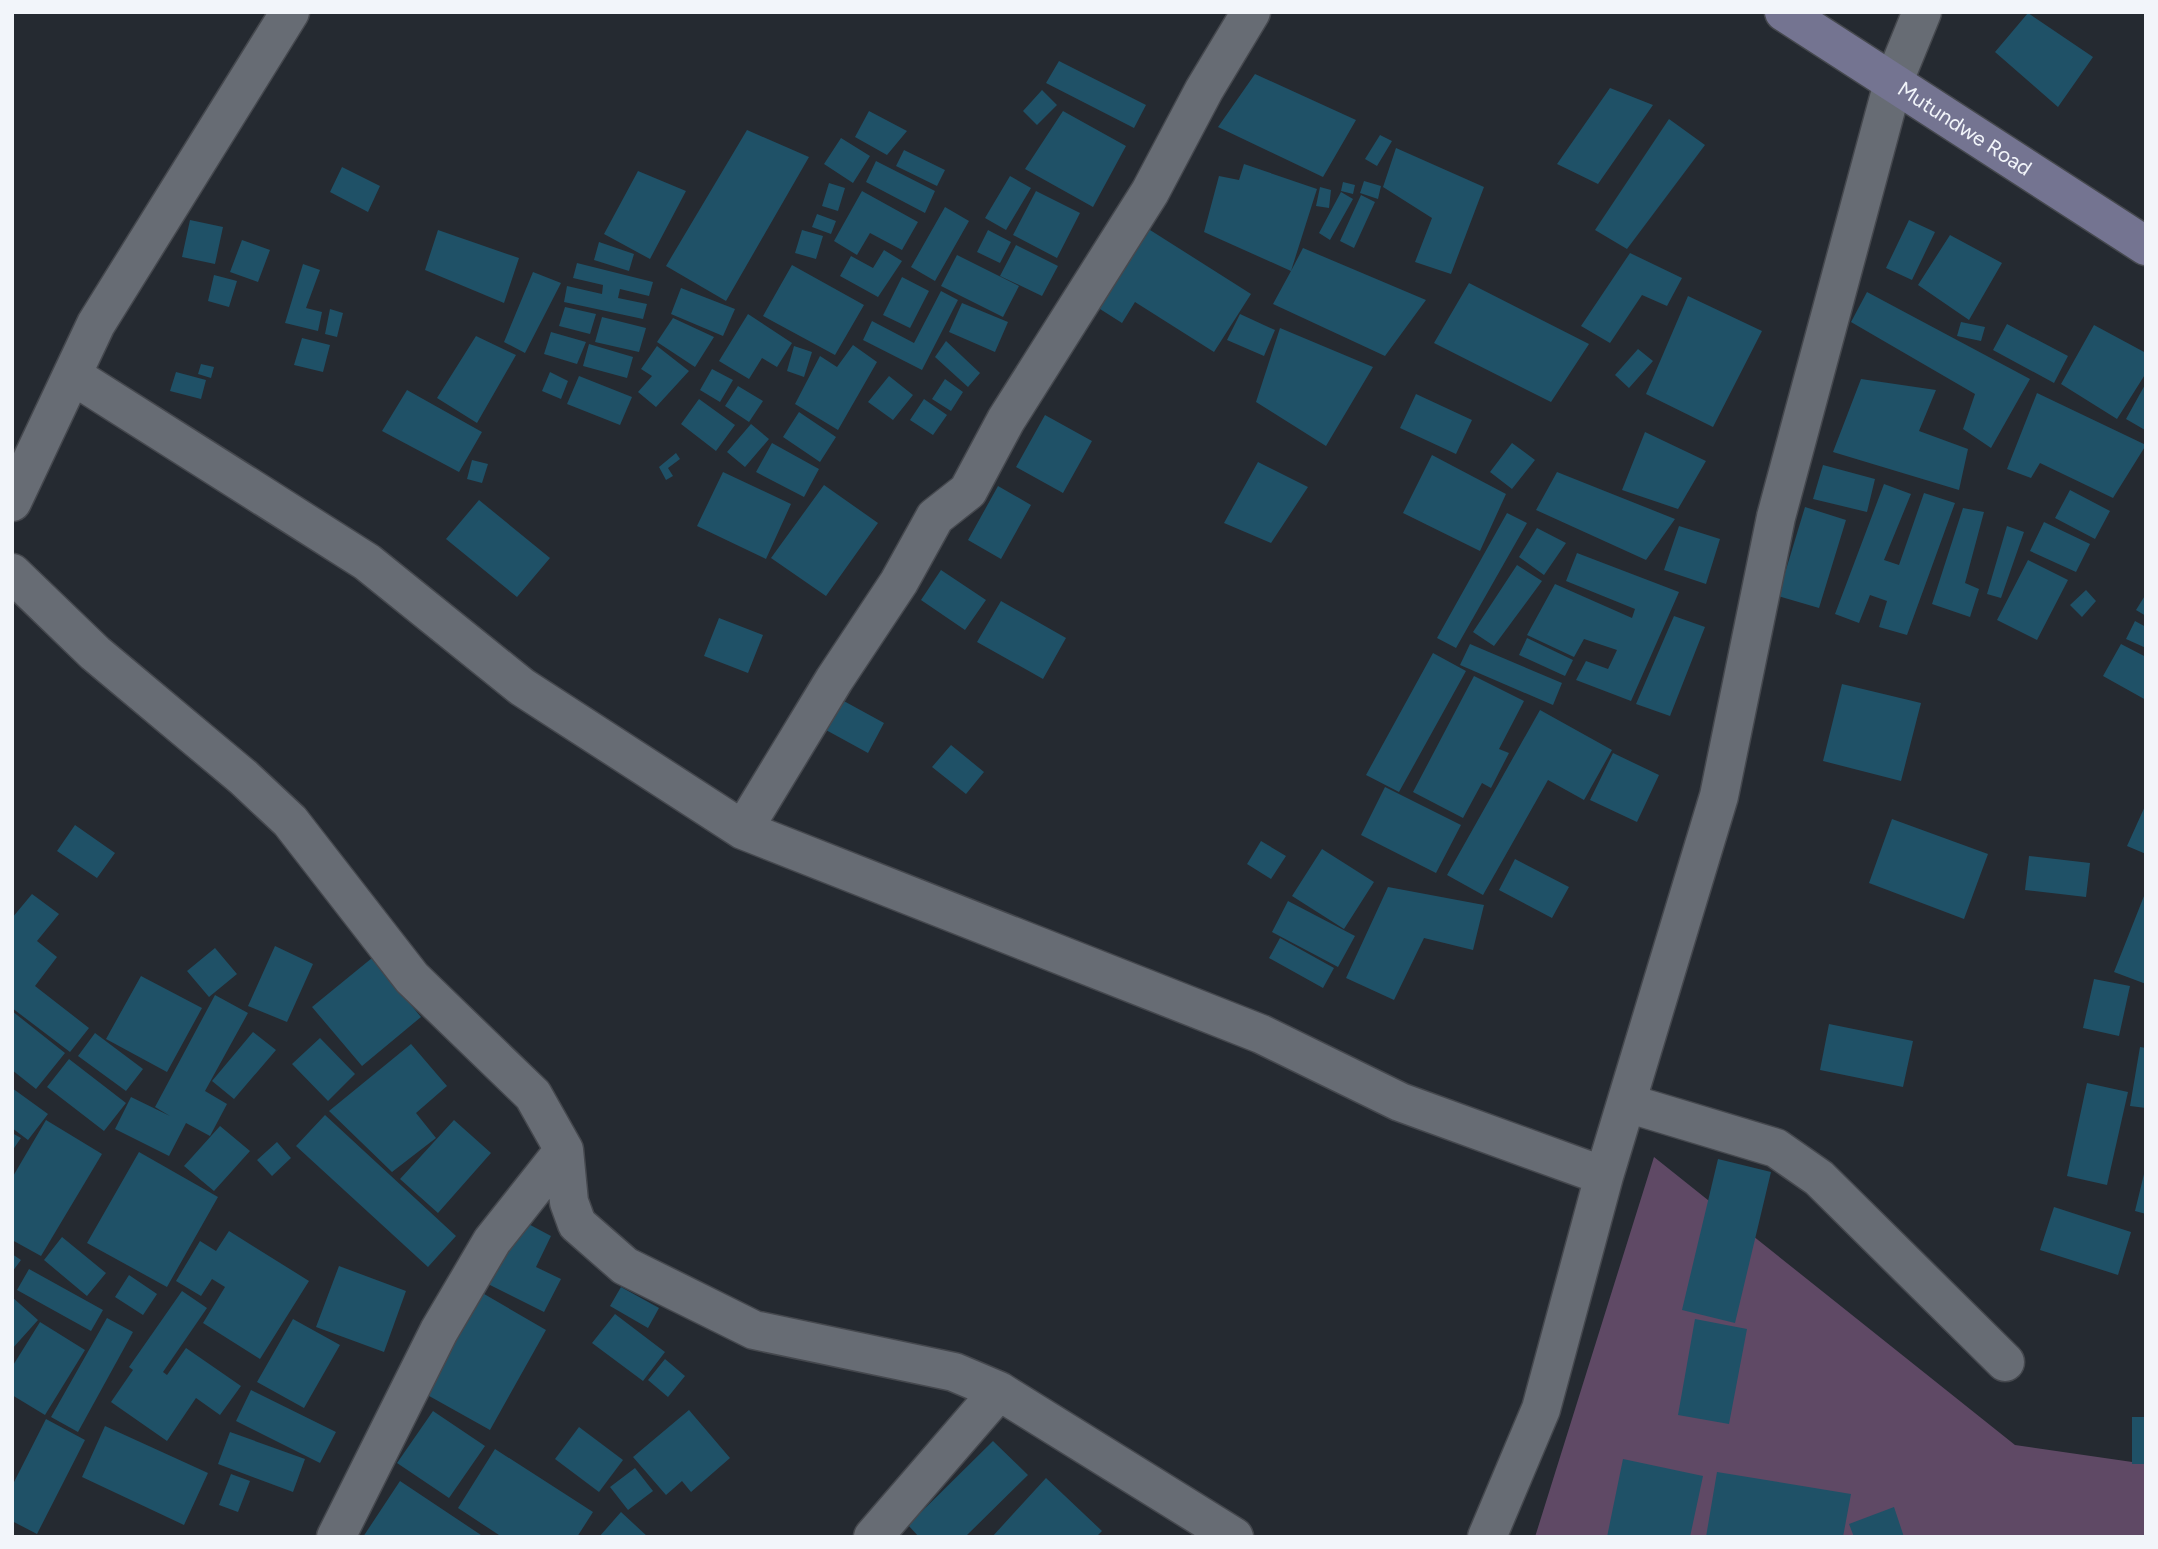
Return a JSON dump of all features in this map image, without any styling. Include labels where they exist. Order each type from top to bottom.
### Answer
[{"type":"main road","name":"Mutundwe Road","points":[[1784,12],[2146,246]]},
{"type":"street","points":[[12,502],[96,324],[290,12]]},
{"type":"street","points":[[743,830],[834,680],[899,582],[935,517],[968,491],[1006,420],[1150,192],[1204,90],[1251,12]]},
{"type":"street","points":[[1487,1537],[1541,1409],[1604,1176],[1719,796],[1776,517],[1893,83],[1922,12]]},
{"type":"street","points":[[72,375],[367,562],[522,687],[743,830],[1261,1034],[1400,1102],[1604,1176]]},
{"type":"street","points":[[12,573],[95,653],[243,777],[290,821],[412,978],[533,1095],[564,1150],[569,1202],[577,1224],[625,1266],[754,1329],[954,1372],[999,1391],[1234,1537]]},
{"type":"street","points":[[1627,1103],[1776,1148],[1819,1178],[2005,1363]]},
{"type":"street","points":[[336,1537],[394,1417],[452,1308],[492,1241],[564,1150]]},
{"type":"street","points":[[873,1537],[999,1391]]},
{"type":"shaded area","points":[[1654,1157],[2015,1445],[2146,1464],[2146,1537],[1535,1537]]},
{"type":"building","points":[[2028,13],[2093,57],[2058,107],[1995,52]]},
{"type":"building","points":[[1059,61],[1146,105],[1134,128],[1046,83]]},
{"type":"building","points":[[1255,74],[1356,120],[1323,177],[1218,127]]},
{"type":"building","points":[[1610,88],[1653,105],[1598,184],[1557,164]]},
{"type":"building","points":[[1042,90],[1057,105],[1037,125],[1023,111]]},
{"type":"building","points":[[869,111],[907,131],[887,155],[855,137]]},
{"type":"building","points":[[1063,111],[1126,146],[1093,207],[1025,169]]},
{"type":"building","points":[[1669,119],[1705,145],[1627,249],[1595,230]]},
{"type":"building","points":[[747,130],[809,157],[726,301],[666,266]]},
{"type":"building","points":[[1380,135],[1392,141],[1377,166],[1365,159]]},
{"type":"building","points":[[841,138],[870,156],[853,183],[824,164]]},
{"type":"building","points":[[1396,148],[1484,187],[1451,274],[1415,262],[1432,218],[1383,187]]},
{"type":"building","points":[[904,150],[945,170],[937,186],[896,166]]},
{"type":"building","points":[[876,161],[935,191],[925,213],[866,182]]},
{"type":"building","points":[[1244,164],[1317,189],[1291,271],[1204,232],[1219,176],[1239,180]]},
{"type":"building","points":[[342,167],[380,186],[368,212],[330,192]]},
{"type":"building","points":[[638,171],[686,191],[650,259],[604,234]]},
{"type":"building","points":[[1010,176],[1031,188],[1006,230],[985,218]]},
{"type":"building","points":[[1364,181],[1381,186],[1378,199],[1360,193]]},
{"type":"building","points":[[1343,182],[1355,185],[1353,194],[1341,191]]},
{"type":"building","points":[[829,183],[845,188],[838,211],[822,206]]},
{"type":"building","points":[[1320,187],[1331,190],[1329,208],[1316,206]]},
{"type":"building","points":[[862,191],[918,222],[902,250],[870,233],[857,255],[834,241]]},
{"type":"building","points":[[1036,191],[1080,213],[1057,258],[1013,235]]},
{"type":"building","points":[[1341,192],[1353,199],[1330,240],[1319,233]]},
{"type":"building","points":[[1361,195],[1375,202],[1354,248],[1340,241]]},
{"type":"building","points":[[945,207],[969,221],[935,281],[911,267]]},
{"type":"building","points":[[817,214],[836,221],[831,234],[812,227]]},
{"type":"building","points":[[190,220],[223,227],[215,264],[182,257]]},
{"type":"building","points":[[1909,220],[1935,232],[1912,280],[1886,268]]},
{"type":"building","points":[[1139,223],[1251,294],[1214,352],[1135,302],[1122,323],[1089,302]]},
{"type":"building","points":[[438,230],[519,258],[504,303],[425,270]]},
{"type":"building","points":[[802,230],[823,236],[816,259],[795,253]]},
{"type":"building","points":[[988,230],[1011,242],[1000,263],[977,252]]},
{"type":"building","points":[[1950,235],[2002,263],[1969,320],[1918,285]]},
{"type":"building","points":[[242,240],[270,250],[258,282],[230,272]]},
{"type":"building","points":[[599,242],[634,254],[629,271],[594,260]]},
{"type":"building","points":[[1016,245],[1058,266],[1042,296],[1000,276]]},
{"type":"building","points":[[1303,248],[1426,300],[1385,356],[1273,304]]},
{"type":"building","points":[[884,250],[902,261],[878,297],[840,276],[851,256],[873,268]]},
{"type":"building","points":[[1630,253],[1682,278],[1667,306],[1642,295],[1610,343],[1581,326]]},
{"type":"building","points":[[957,255],[1019,286],[1003,317],[941,286]]},
{"type":"building","points":[[577,263],[653,282],[649,296],[620,289],[618,298],[647,304],[643,319],[564,302],[567,286],[602,294],[603,285],[573,278]]},
{"type":"building","points":[[303,264],[320,270],[306,308],[322,312],[318,331],[285,323]]},
{"type":"building","points":[[792,265],[864,305],[835,355],[763,316]]},
{"type":"building","points":[[533,272],[561,283],[525,353],[504,342]]},
{"type":"building","points":[[214,275],[237,281],[229,307],[208,301]]},
{"type":"building","points":[[902,277],[929,291],[910,328],[883,315]]},
{"type":"building","points":[[1469,283],[1589,344],[1551,402],[1434,343]]},
{"type":"building","points":[[681,288],[735,309],[723,336],[671,314]]},
{"type":"building","points":[[941,291],[958,300],[922,370],[863,340],[872,321],[914,343]]},
{"type":"building","points":[[1867,292],[2030,379],[1991,448],[1963,429],[1975,394],[1851,322]]},
{"type":"building","points":[[1688,296],[1762,331],[1713,427],[1646,394]]},
{"type":"building","points":[[962,303],[1008,322],[995,352],[949,332]]},
{"type":"building","points":[[565,307],[596,314],[590,334],[559,326]]},
{"type":"building","points":[[330,309],[343,313],[337,337],[325,334]]},
{"type":"building","points":[[748,314],[792,343],[777,367],[762,358],[749,379],[719,361]]},
{"type":"building","points":[[1240,314],[1275,330],[1264,356],[1227,340]]},
{"type":"building","points":[[602,317],[646,328],[639,352],[595,342]]},
{"type":"building","points":[[673,318],[714,337],[695,367],[657,342]]},
{"type":"building","points":[[1961,322],[1985,327],[1981,341],[1957,336]]},
{"type":"building","points":[[2007,324],[2068,356],[2054,383],[1993,350]]},
{"type":"building","points":[[2094,325],[2146,353],[2146,373],[2117,419],[2061,384]]},
{"type":"building","points":[[1280,328],[1373,367],[1326,446],[1256,402]]},
{"type":"building","points":[[551,332],[586,342],[577,364],[544,354]]},
{"type":"building","points":[[476,336],[516,355],[477,423],[437,398]]},
{"type":"building","points":[[302,338],[330,345],[323,372],[294,365]]},
{"type":"building","points":[[946,341],[980,373],[968,387],[935,357]]},
{"type":"building","points":[[589,344],[633,357],[627,378],[583,366]]},
{"type":"building","points":[[853,345],[877,362],[838,430],[795,404],[820,356],[837,367]]},
{"type":"building","points":[[657,346],[689,371],[656,407],[638,392],[652,376],[641,369]]},
{"type":"building","points":[[794,346],[812,352],[804,377],[787,371]]},
{"type":"building","points":[[1638,349],[1653,361],[1629,388],[1615,375]]},
{"type":"building","points":[[201,364],[214,367],[211,378],[198,374]]},
{"type":"building","points":[[712,369],[733,380],[720,402],[700,390]]},
{"type":"building","points":[[176,372],[206,380],[201,399],[170,391]]},
{"type":"building","points":[[550,372],[568,381],[561,399],[542,391]]},
{"type":"building","points":[[579,376],[632,397],[620,425],[567,404]]},
{"type":"building","points":[[889,376],[913,395],[893,420],[868,402]]},
{"type":"building","points":[[945,379],[963,392],[951,411],[932,399]]},
{"type":"building","points":[[1861,379],[1936,390],[1919,431],[1968,449],[1959,490],[1833,452]]},
{"type":"building","points":[[2146,383],[2146,429],[2145,430],[2126,419]]},
{"type":"building","points":[[738,386],[763,401],[749,422],[725,406]]},
{"type":"building","points":[[407,390],[482,432],[459,472],[382,431]]},
{"type":"building","points":[[2037,393],[2146,445],[2113,498],[2040,463],[2031,478],[2007,469]]},
{"type":"building","points":[[1416,394],[1472,420],[1456,454],[1400,428]]},
{"type":"building","points":[[699,399],[735,425],[716,451],[681,424]]},
{"type":"building","points":[[924,399],[947,415],[933,435],[910,420]]},
{"type":"building","points":[[799,412],[836,437],[820,462],[783,437]]},
{"type":"building","points":[[1045,415],[1092,441],[1063,493],[1016,467]]},
{"type":"building","points":[[751,424],[769,439],[745,467],[727,452]]},
{"type":"building","points":[[1645,432],[1706,461],[1678,509],[1622,490]]},
{"type":"building","points":[[772,443],[819,469],[804,497],[756,472]]},
{"type":"building","points":[[1512,443],[1535,460],[1512,489],[1490,472]]},
{"type":"building","points":[[676,453],[680,459],[668,468],[673,476],[666,480],[659,467]]},
{"type":"building","points":[[1432,455],[1506,494],[1480,551],[1403,513]]},
{"type":"building","points":[[472,460],[488,464],[482,483],[467,479]]},
{"type":"building","points":[[1258,462],[1308,487],[1271,543],[1224,523]]},
{"type":"building","points":[[1823,465],[1875,479],[1867,512],[1813,499]]},
{"type":"building","points":[[723,472],[791,504],[766,559],[697,526]]},
{"type":"building","points":[[1557,472],[1675,519],[1646,560],[1536,510]]},
{"type":"building","points":[[1884,484],[1911,494],[1884,560],[1899,565],[1924,493],[1955,503],[1907,635],[1879,627],[1887,601],[1870,595],[1859,623],[1835,614]]},
{"type":"building","points":[[824,485],[878,523],[826,596],[771,558]]},
{"type":"building","points":[[998,486],[1031,505],[1001,559],[968,540]]},
{"type":"building","points":[[2070,490],[2110,511],[2095,539],[2055,518]]},
{"type":"building","points":[[479,500],[550,558],[517,597],[446,539]]},
{"type":"building","points":[[1805,507],[1846,520],[1819,608],[1778,596]]},
{"type":"building","points":[[1963,508],[1984,512],[1965,583],[1979,589],[1970,617],[1932,604]]},
{"type":"building","points":[[1507,513],[1527,523],[1456,648],[1437,638]]},
{"type":"building","points":[[2044,522],[2090,544],[2076,572],[2030,551]]},
{"type":"building","points":[[1679,526],[1720,539],[1706,584],[1664,570]]},
{"type":"building","points":[[2007,526],[2024,532],[2001,598],[1987,594]]},
{"type":"building","points":[[1537,528],[1566,543],[1544,575],[1519,557]]},
{"type":"building","points":[[1577,553],[1679,592],[1631,701],[1576,680],[1586,661],[1608,669],[1617,650],[1584,639],[1574,657],[1527,635],[1555,584],[1632,618],[1635,609],[1566,581]]},
{"type":"building","points":[[2028,560],[2068,580],[2037,640],[1997,620]]},
{"type":"building","points":[[1517,565],[1542,581],[1494,646],[1473,632]]},
{"type":"building","points":[[941,570],[986,600],[965,630],[921,600]]},
{"type":"building","points":[[2086,590],[2096,601],[2082,617],[2070,605]]},
{"type":"building","points":[[2146,594],[2146,616],[2136,610]]},
{"type":"building","points":[[1001,601],[1066,638],[1043,679],[977,642]]},
{"type":"building","points":[[1674,616],[1705,627],[1670,716],[1636,704]]},
{"type":"building","points":[[719,618],[763,635],[748,673],[704,656]]},
{"type":"building","points":[[2135,621],[2146,627],[2146,648],[2126,639]]},
{"type":"building","points":[[1527,638],[1573,660],[1565,676],[1519,655]]},
{"type":"building","points":[[1470,644],[1562,683],[1553,705],[1460,665]]},
{"type":"building","points":[[2121,644],[2146,657],[2146,700],[2103,676]]},
{"type":"building","points":[[1433,653],[1466,671],[1399,792],[1366,775]]},
{"type":"building","points":[[1474,676],[1524,701],[1499,749],[1509,753],[1491,788],[1482,783],[1463,818],[1413,792]]},
{"type":"building","points":[[1842,684],[1921,703],[1901,781],[1823,761]]},
{"type":"building","points":[[842,700],[884,723],[868,753],[826,730]]},
{"type":"building","points":[[1540,710],[1612,750],[1584,800],[1548,780],[1483,895],[1447,875]]},
{"type":"building","points":[[951,745],[984,772],[966,794],[932,767]]},
{"type":"building","points":[[1613,753],[1659,775],[1637,822],[1590,800]]},
{"type":"building","points":[[1385,787],[1461,825],[1436,873],[1361,835]]},
{"type":"building","points":[[2146,804],[2146,854],[2127,846]]},
{"type":"building","points":[[1892,819],[1988,854],[1964,919],[1869,883]]},
{"type":"building","points":[[75,825],[115,853],[97,878],[57,851]]},
{"type":"building","points":[[1261,841],[1286,856],[1271,879],[1247,864]]},
{"type":"building","points":[[1322,849],[1374,882],[1344,929],[1292,896]]},
{"type":"building","points":[[2029,856],[2090,863],[2086,897],[2025,890]]},
{"type":"building","points":[[1515,859],[1569,887],[1552,918],[1499,890]]},
{"type":"building","points":[[1388,887],[1484,905],[1473,950],[1424,938],[1394,1000],[1346,978]]},
{"type":"building","points":[[2146,891],[2146,984],[2114,972]]},
{"type":"building","points":[[32,894],[59,914],[37,941],[57,957],[35,986],[89,1028],[70,1052],[12,1008],[12,918]]},
{"type":"building","points":[[1288,901],[1355,936],[1338,967],[1272,932]]},
{"type":"building","points":[[1280,938],[1334,968],[1323,988],[1269,958]]},
{"type":"building","points":[[275,946],[313,964],[287,1022],[248,1006]]},
{"type":"building","points":[[215,948],[237,974],[209,997],[187,971]]},
{"type":"building","points":[[372,958],[421,1017],[362,1066],[312,1007]]},
{"type":"building","points":[[141,976],[202,1008],[167,1072],[106,1039]]},
{"type":"building","points":[[2094,979],[2130,986],[2119,1036],[2083,1028]]},
{"type":"building","points":[[215,995],[248,1013],[205,1091],[227,1104],[210,1136],[186,1123],[169,1156],[115,1129],[131,1097],[170,1116],[155,1107]]},
{"type":"building","points":[[12,1011],[65,1053],[36,1089],[12,1070]]},
{"type":"building","points":[[1829,1024],[1913,1041],[1903,1087],[1820,1070]]},
{"type":"building","points":[[253,1032],[276,1050],[234,1099],[212,1081]]},
{"type":"building","points":[[95,1033],[143,1069],[126,1091],[78,1056]]},
{"type":"building","points":[[320,1038],[355,1074],[328,1101],[292,1064]]},
{"type":"building","points":[[411,1044],[447,1086],[416,1113],[436,1138],[392,1172],[329,1111]]},
{"type":"building","points":[[2140,1047],[2146,1048],[2146,1108],[2130,1106]]},
{"type":"building","points":[[69,1059],[126,1103],[104,1131],[47,1087]]},
{"type":"building","points":[[2087,1083],[2128,1092],[2107,1185],[2067,1176]]},
{"type":"building","points":[[12,1088],[48,1114],[28,1140],[12,1128]]},
{"type":"building","points":[[325,1115],[456,1236],[428,1267],[296,1146]]},
{"type":"building","points":[[46,1120],[102,1154],[41,1256],[12,1240],[12,1178]]},
{"type":"building","points":[[454,1120],[491,1153],[438,1213],[400,1179]]},
{"type":"building","points":[[220,1126],[250,1151],[214,1191],[184,1166]]},
{"type":"building","points":[[12,1133],[21,1138],[12,1151]]},
{"type":"building","points":[[277,1142],[291,1158],[272,1176],[257,1160]]},
{"type":"building","points":[[139,1152],[218,1197],[167,1287],[87,1243]]},
{"type":"building","points":[[1718,1159],[1771,1172],[1735,1323],[1682,1310]]},
{"type":"building","points":[[2146,1170],[2146,1214],[2135,1211]]},
{"type":"building","points":[[2054,1207],[2131,1232],[2118,1275],[2040,1250]]},
{"type":"building","points":[[521,1220],[551,1236],[536,1267],[561,1279],[544,1312],[488,1284]]},
{"type":"building","points":[[229,1231],[309,1281],[260,1359],[203,1323],[225,1287],[212,1279],[201,1296],[176,1281],[200,1241],[216,1251]]},
{"type":"building","points":[[62,1237],[106,1273],[87,1296],[44,1260]]},
{"type":"building","points":[[12,1254],[21,1260],[12,1272]]},
{"type":"building","points":[[339,1266],[406,1291],[384,1352],[316,1327]]},
{"type":"building","points":[[29,1269],[103,1310],[91,1331],[17,1290]]},
{"type":"building","points":[[129,1275],[157,1294],[143,1315],[115,1297]]},
{"type":"building","points":[[621,1287],[659,1308],[648,1328],[610,1306]]},
{"type":"building","points":[[182,1291],[207,1308],[163,1372],[167,1375],[186,1348],[241,1386],[220,1415],[196,1398],[167,1441],[111,1402],[133,1370],[129,1367]]},
{"type":"building","points":[[479,1291],[546,1330],[490,1430],[422,1392]]},
{"type":"building","points":[[12,1297],[38,1320],[12,1349]]},
{"type":"building","points":[[615,1314],[665,1352],[643,1381],[592,1343]]},
{"type":"building","points":[[107,1318],[133,1332],[78,1432],[51,1417]]},
{"type":"building","points":[[293,1319],[340,1345],[304,1408],[257,1382]]},
{"type":"building","points":[[1695,1319],[1747,1329],[1729,1424],[1678,1415]]},
{"type":"building","points":[[40,1322],[85,1350],[45,1415],[12,1395],[12,1367]]},
{"type":"building","points":[[665,1359],[685,1376],[668,1397],[648,1380]]},
{"type":"building","points":[[251,1390],[336,1432],[320,1463],[236,1421]]},
{"type":"building","points":[[689,1410],[730,1458],[691,1492],[682,1481],[666,1495],[633,1457]]},
{"type":"building","points":[[433,1411],[485,1446],[449,1498],[397,1463]]},
{"type":"building","points":[[2132,1417],[2146,1417],[2146,1464],[2132,1464]]},
{"type":"building","points":[[46,1419],[85,1440],[37,1534],[12,1521],[12,1486]]},
{"type":"building","points":[[105,1426],[208,1473],[184,1525],[82,1477]]},
{"type":"building","points":[[579,1427],[623,1460],[599,1492],[555,1459]]},
{"type":"building","points":[[230,1432],[305,1459],[293,1492],[218,1464]]},
{"type":"building","points":[[993,1441],[1028,1475],[965,1537],[919,1537],[908,1525]]},
{"type":"building","points":[[495,1449],[593,1512],[577,1537],[502,1537],[458,1508]]},
{"type":"building","points":[[1623,1459],[1703,1476],[1690,1537],[1607,1537]]},
{"type":"building","points":[[635,1468],[653,1491],[628,1510],[610,1487]]},
{"type":"building","points":[[1717,1472],[1851,1494],[1843,1537],[1706,1537]]},
{"type":"building","points":[[231,1474],[250,1481],[238,1512],[219,1505]]},
{"type":"building","points":[[1046,1478],[1102,1531],[1096,1537],[992,1537]]},
{"type":"building","points":[[400,1481],[484,1537],[363,1537]]},
{"type":"building","points":[[1894,1507],[1904,1537],[1854,1537],[1849,1524]]},
{"type":"building","points":[[621,1512],[648,1537],[599,1537]]}]
